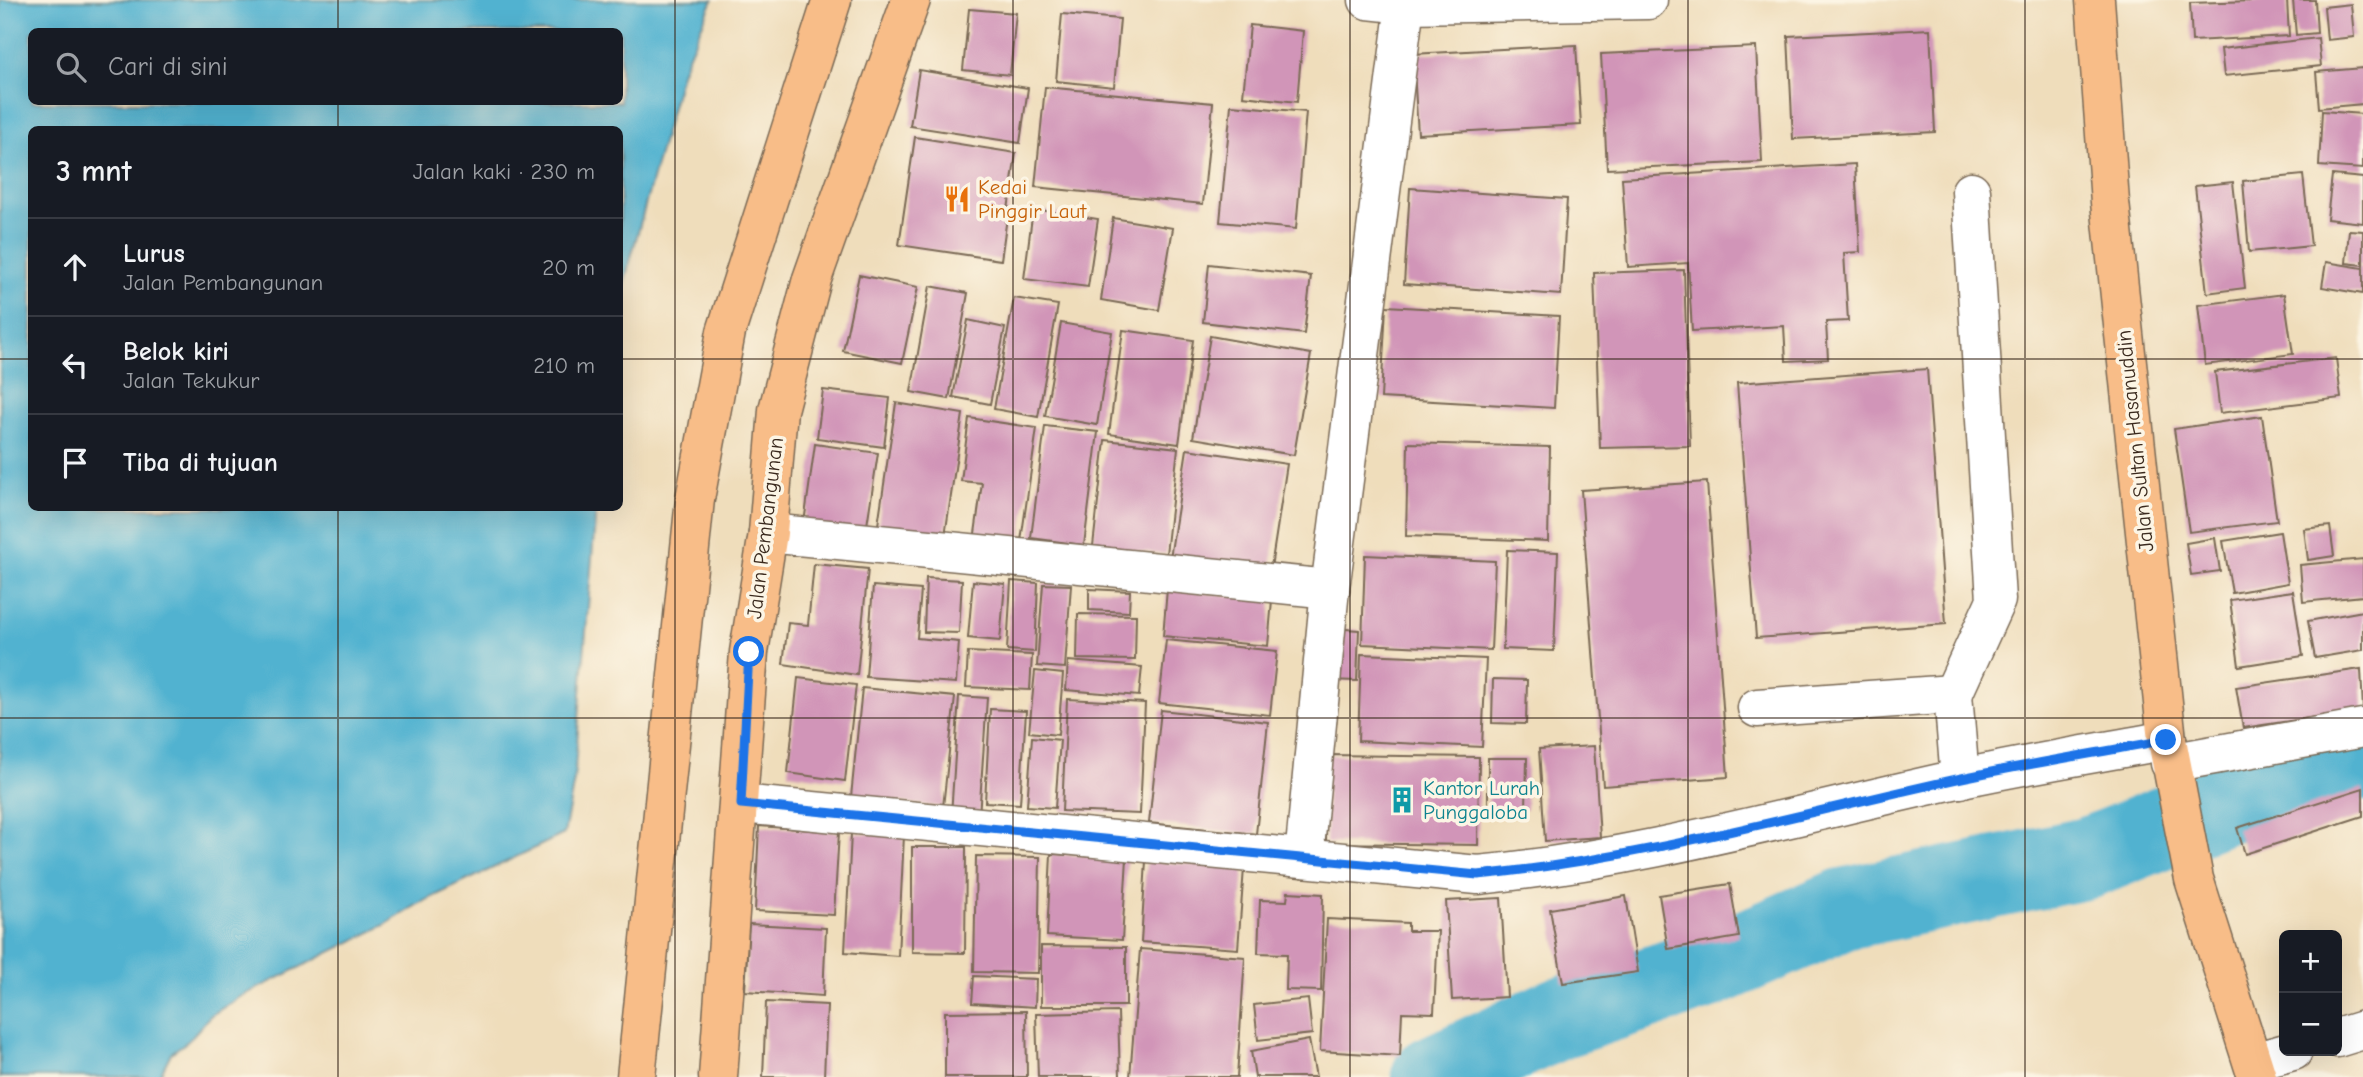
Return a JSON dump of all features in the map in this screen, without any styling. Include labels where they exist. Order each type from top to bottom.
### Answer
[{"type":"main road","points":[[636,1077],[695,499],[726,332],[832,0]]},
{"type":"main road","name":"Jalan Pembangunan","points":[[718,1077],[741,804],[749,652],[768,533],[778,410],[812,279],[911,0]]},
{"type":"main road","name":"Jalan Sultan Hasanuddin","points":[[2095,0],[2110,202],[2171,763],[2194,879],[2255,1070]]},
{"type":"street","points":[[1368,0],[1405,4],[1648,0]]},
{"type":"street","points":[[1304,858],[1330,589],[1405,4]]},
{"type":"street","points":[[1960,779],[1953,694],[1996,600],[1971,191]]},
{"type":"street","points":[[768,533],[1330,589]]},
{"type":"street","points":[[1757,708],[1953,694]]},
{"type":"street","points":[[741,804],[1478,875],[1555,867],[1661,848],[1960,779],[2171,763],[2363,728]]},
{"type":"street","points":[[2342,1036],[2363,1030]]},
{"type":"street","points":[[2255,1070],[2282,1056]]},
{"type":"water","points":[[0,0],[713,0],[682,70],[623,287],[623,126],[28,126],[28,511],[596,511],[574,780],[564,834],[420,903],[383,926],[240,997],[210,1016],[188,1041],[171,1053],[159,1077],[0,1077]]},
{"type":"building","points":[[2287,0],[2289,36],[2192,41],[2190,3]]},
{"type":"building","points":[[2293,0],[2315,0],[2317,33],[2296,35]]},
{"type":"building","points":[[2351,4],[2354,37],[2327,40],[2324,7]]},
{"type":"building","points":[[969,9],[1016,13],[1010,75],[963,70]]},
{"type":"building","points":[[1062,14],[1120,19],[1114,87],[1056,81]]},
{"type":"building","points":[[1250,25],[1303,31],[1297,102],[1243,96]]},
{"type":"building","points":[[1930,29],[1935,132],[1793,139],[1788,36]]},
{"type":"building","points":[[2318,38],[2321,66],[2224,76],[2221,49]]},
{"type":"building","points":[[1576,45],[1581,125],[1418,134],[1413,54]]},
{"type":"building","points":[[1756,47],[1762,162],[1607,169],[1601,54]]},
{"type":"building","points":[[2363,68],[2363,104],[2319,108],[2316,72]]},
{"type":"building","points":[[919,70],[1028,88],[1020,143],[910,126]]},
{"type":"building","points":[[1045,87],[1213,103],[1203,204],[1035,187]]},
{"type":"building","points":[[1231,105],[1306,112],[1296,229],[1220,222]]},
{"type":"building","points":[[2322,111],[2363,114],[2363,169],[2319,166]]},
{"type":"building","name":"Kedai Pinggir Laut","points":[[915,137],[1016,153],[1001,260],[899,245]]},
{"type":"building","points":[[1855,164],[1860,252],[1844,253],[1848,321],[1826,322],[1828,359],[1786,361],[1784,326],[1692,331],[1688,263],[1628,267],[1622,178]]},
{"type":"building","points":[[2303,175],[2311,246],[2249,252],[2243,181]]},
{"type":"building","points":[[2332,175],[2363,178],[2363,223],[2327,219]]},
{"type":"building","points":[[2233,182],[2245,288],[2207,293],[2195,186]]},
{"type":"building","points":[[1410,188],[1567,199],[1561,295],[1404,284]]},
{"type":"building","points":[[1033,209],[1098,219],[1088,287],[1024,279]]},
{"type":"building","points":[[1113,218],[1173,228],[1159,310],[1101,300]]},
{"type":"building","points":[[2349,230],[2363,231],[2363,265],[2346,263]]},
{"type":"building","points":[[2326,262],[2363,268],[2363,294],[2322,287]]},
{"type":"building","points":[[1209,264],[1311,276],[1304,334],[1203,322]]},
{"type":"building","points":[[1684,270],[1690,446],[1600,448],[1594,273]]},
{"type":"building","points":[[859,275],[918,287],[902,363],[843,351]]},
{"type":"building","points":[[930,286],[968,293],[949,399],[911,392]]},
{"type":"building","points":[[2284,294],[2293,354],[2205,365],[2198,305]]},
{"type":"building","points":[[1014,298],[1058,305],[1038,417],[994,409]]},
{"type":"building","points":[[1386,306],[1559,316],[1554,408],[1381,398]]},
{"type":"building","points":[[968,320],[1005,328],[990,404],[953,397]]},
{"type":"building","points":[[1061,323],[1112,332],[1097,425],[1045,416]]},
{"type":"building","points":[[1123,330],[1193,340],[1179,444],[1109,434]]},
{"type":"building","points":[[1210,336],[1311,354],[1294,455],[1193,438]]},
{"type":"building","points":[[2336,358],[2341,398],[2220,413],[2215,372]]},
{"type":"building","points":[[1927,369],[1946,624],[1756,638],[1737,383]]},
{"type":"building","points":[[823,390],[890,398],[884,447],[817,438]]},
{"type":"building","points":[[896,403],[963,414],[945,536],[878,525]]},
{"type":"building","points":[[2262,416],[2277,521],[2189,532],[2174,429]]},
{"type":"building","points":[[969,418],[1037,428],[1020,548],[974,541],[982,483],[961,481]]},
{"type":"building","points":[[1045,426],[1098,432],[1084,545],[1031,538]]},
{"type":"building","points":[[1105,440],[1178,448],[1166,554],[1093,546]]},
{"type":"building","points":[[1408,443],[1550,447],[1548,541],[1406,536]]},
{"type":"building","points":[[815,444],[878,453],[866,532],[804,523]]},
{"type":"building","points":[[1187,449],[1287,464],[1270,574],[1170,558]]},
{"type":"building","points":[[1707,482],[1728,777],[1603,786],[1581,490]]},
{"type":"building","points":[[2330,526],[2334,556],[2308,560],[2304,529]]},
{"type":"building","points":[[2280,532],[2288,583],[2232,593],[2223,541]]},
{"type":"building","points":[[2215,538],[2220,571],[2191,575],[2186,543]]},
{"type":"building","points":[[1507,550],[1558,552],[1554,651],[1503,649]]},
{"type":"building","points":[[1365,555],[1495,561],[1491,650],[1362,644]]},
{"type":"building","points":[[2363,559],[2363,596],[2303,602],[2300,565]]},
{"type":"building","points":[[814,564],[868,569],[857,675],[783,664],[788,623],[808,625]]},
{"type":"building","points":[[926,578],[962,580],[959,633],[924,632]]},
{"type":"building","points":[[973,581],[1005,584],[1000,641],[968,638]]},
{"type":"building","points":[[1011,581],[1038,583],[1035,652],[1007,650]]},
{"type":"building","points":[[1043,584],[1071,585],[1065,668],[1037,666]]},
{"type":"building","points":[[873,586],[921,590],[917,638],[959,642],[956,683],[866,677]]},
{"type":"building","points":[[1089,589],[1130,591],[1129,612],[1089,610]]},
{"type":"building","points":[[1167,589],[1272,600],[1268,646],[1163,636]]},
{"type":"building","points":[[2293,591],[2303,656],[2239,666],[2230,600]]},
{"type":"building","points":[[2363,611],[2363,650],[2315,658],[2308,621]]},
{"type":"building","points":[[1078,614],[1136,615],[1135,660],[1077,659]]},
{"type":"building","points":[[1331,628],[1359,630],[1357,681],[1329,680]]},
{"type":"building","points":[[1166,640],[1277,651],[1270,715],[1159,703]]},
{"type":"building","points":[[968,652],[1032,655],[1030,690],[966,687]]},
{"type":"building","points":[[1361,654],[1486,659],[1482,747],[1358,741]]},
{"type":"building","points":[[1068,661],[1142,667],[1139,696],[1066,690]]},
{"type":"building","points":[[2361,669],[2363,710],[2243,728],[2236,687]]},
{"type":"building","points":[[1035,671],[1063,674],[1058,735],[1029,732]]},
{"type":"building","points":[[798,678],[856,685],[845,781],[788,773]]},
{"type":"building","points":[[1493,679],[1527,680],[1526,724],[1492,723]]},
{"type":"building","points":[[862,688],[955,697],[943,807],[851,797]]},
{"type":"building","points":[[959,696],[987,698],[979,817],[951,815]]},
{"type":"building","points":[[1067,699],[1145,703],[1140,814],[1062,811]]},
{"type":"building","points":[[990,709],[1026,711],[1020,804],[985,802]]},
{"type":"building","points":[[1161,710],[1268,722],[1256,834],[1149,823]]},
{"type":"building","points":[[1032,737],[1060,740],[1055,808],[1027,806]]},
{"type":"building","points":[[1594,746],[1600,837],[1545,841],[1539,749]]},
{"type":"building","name":"Kantor Lurah Punggaloba","points":[[1327,755],[1479,757],[1478,845],[1326,843]]},
{"type":"building","points":[[1488,758],[1527,758],[1526,810],[1488,811]]},
{"type":"building","points":[[2363,788],[2363,816],[2245,854],[2237,828]]},
{"type":"building","points":[[759,826],[839,832],[834,915],[755,911]]},
{"type":"building","points":[[851,833],[904,835],[898,956],[845,952]]},
{"type":"building","points":[[912,847],[966,847],[965,953],[912,952]]},
{"type":"building","points":[[1051,854],[1127,858],[1122,940],[1047,936]]},
{"type":"building","points":[[976,856],[1040,857],[1038,973],[974,972]]},
{"type":"building","points":[[1146,861],[1244,868],[1238,949],[1141,942]]},
{"type":"building","points":[[1730,884],[1739,937],[1668,949],[1659,895]]},
{"type":"building","points":[[1288,892],[1323,894],[1321,991],[1286,990],[1287,954],[1258,953],[1260,900],[1287,901]]},
{"type":"building","points":[[1626,896],[1638,972],[1563,983],[1550,909]]},
{"type":"building","points":[[1501,898],[1507,997],[1452,1000],[1446,901]]},
{"type":"building","points":[[1327,919],[1408,923],[1408,931],[1438,931],[1434,1013],[1402,1012],[1400,1056],[1320,1051]]},
{"type":"building","points":[[749,924],[826,928],[823,996],[745,991]]},
{"type":"building","points":[[1041,946],[1126,947],[1126,1006],[1041,1006]]},
{"type":"building","points":[[1140,949],[1245,957],[1237,1077],[1130,1077]]},
{"type":"building","points":[[974,976],[1036,979],[1035,1007],[972,1003]]},
{"type":"building","points":[[1308,999],[1312,1034],[1258,1040],[1254,1005]]},
{"type":"building","points":[[766,1002],[827,1005],[824,1077],[763,1077]]},
{"type":"building","points":[[1026,1011],[1027,1077],[945,1077],[945,1012]]},
{"type":"building","points":[[1118,1012],[1120,1077],[1038,1077],[1036,1014]]},
{"type":"building","points":[[1309,1040],[1316,1077],[1255,1077],[1251,1051]]},
{"type":"waterway","points":[[1432,1077],[1559,1018],[1708,968],[1843,909],[2088,858],[2266,786],[2363,759]]},
{"type":"place","name":"Kedai Pinggir Laut","points":[[957,199]]},
{"type":"place","name":"Kantor Lurah Punggaloba","points":[[1402,800]]},
{"type":"route","points":[[749,652],[741,804],[1478,875],[1555,867],[1661,848],[1960,779],[2166,740]]}]
